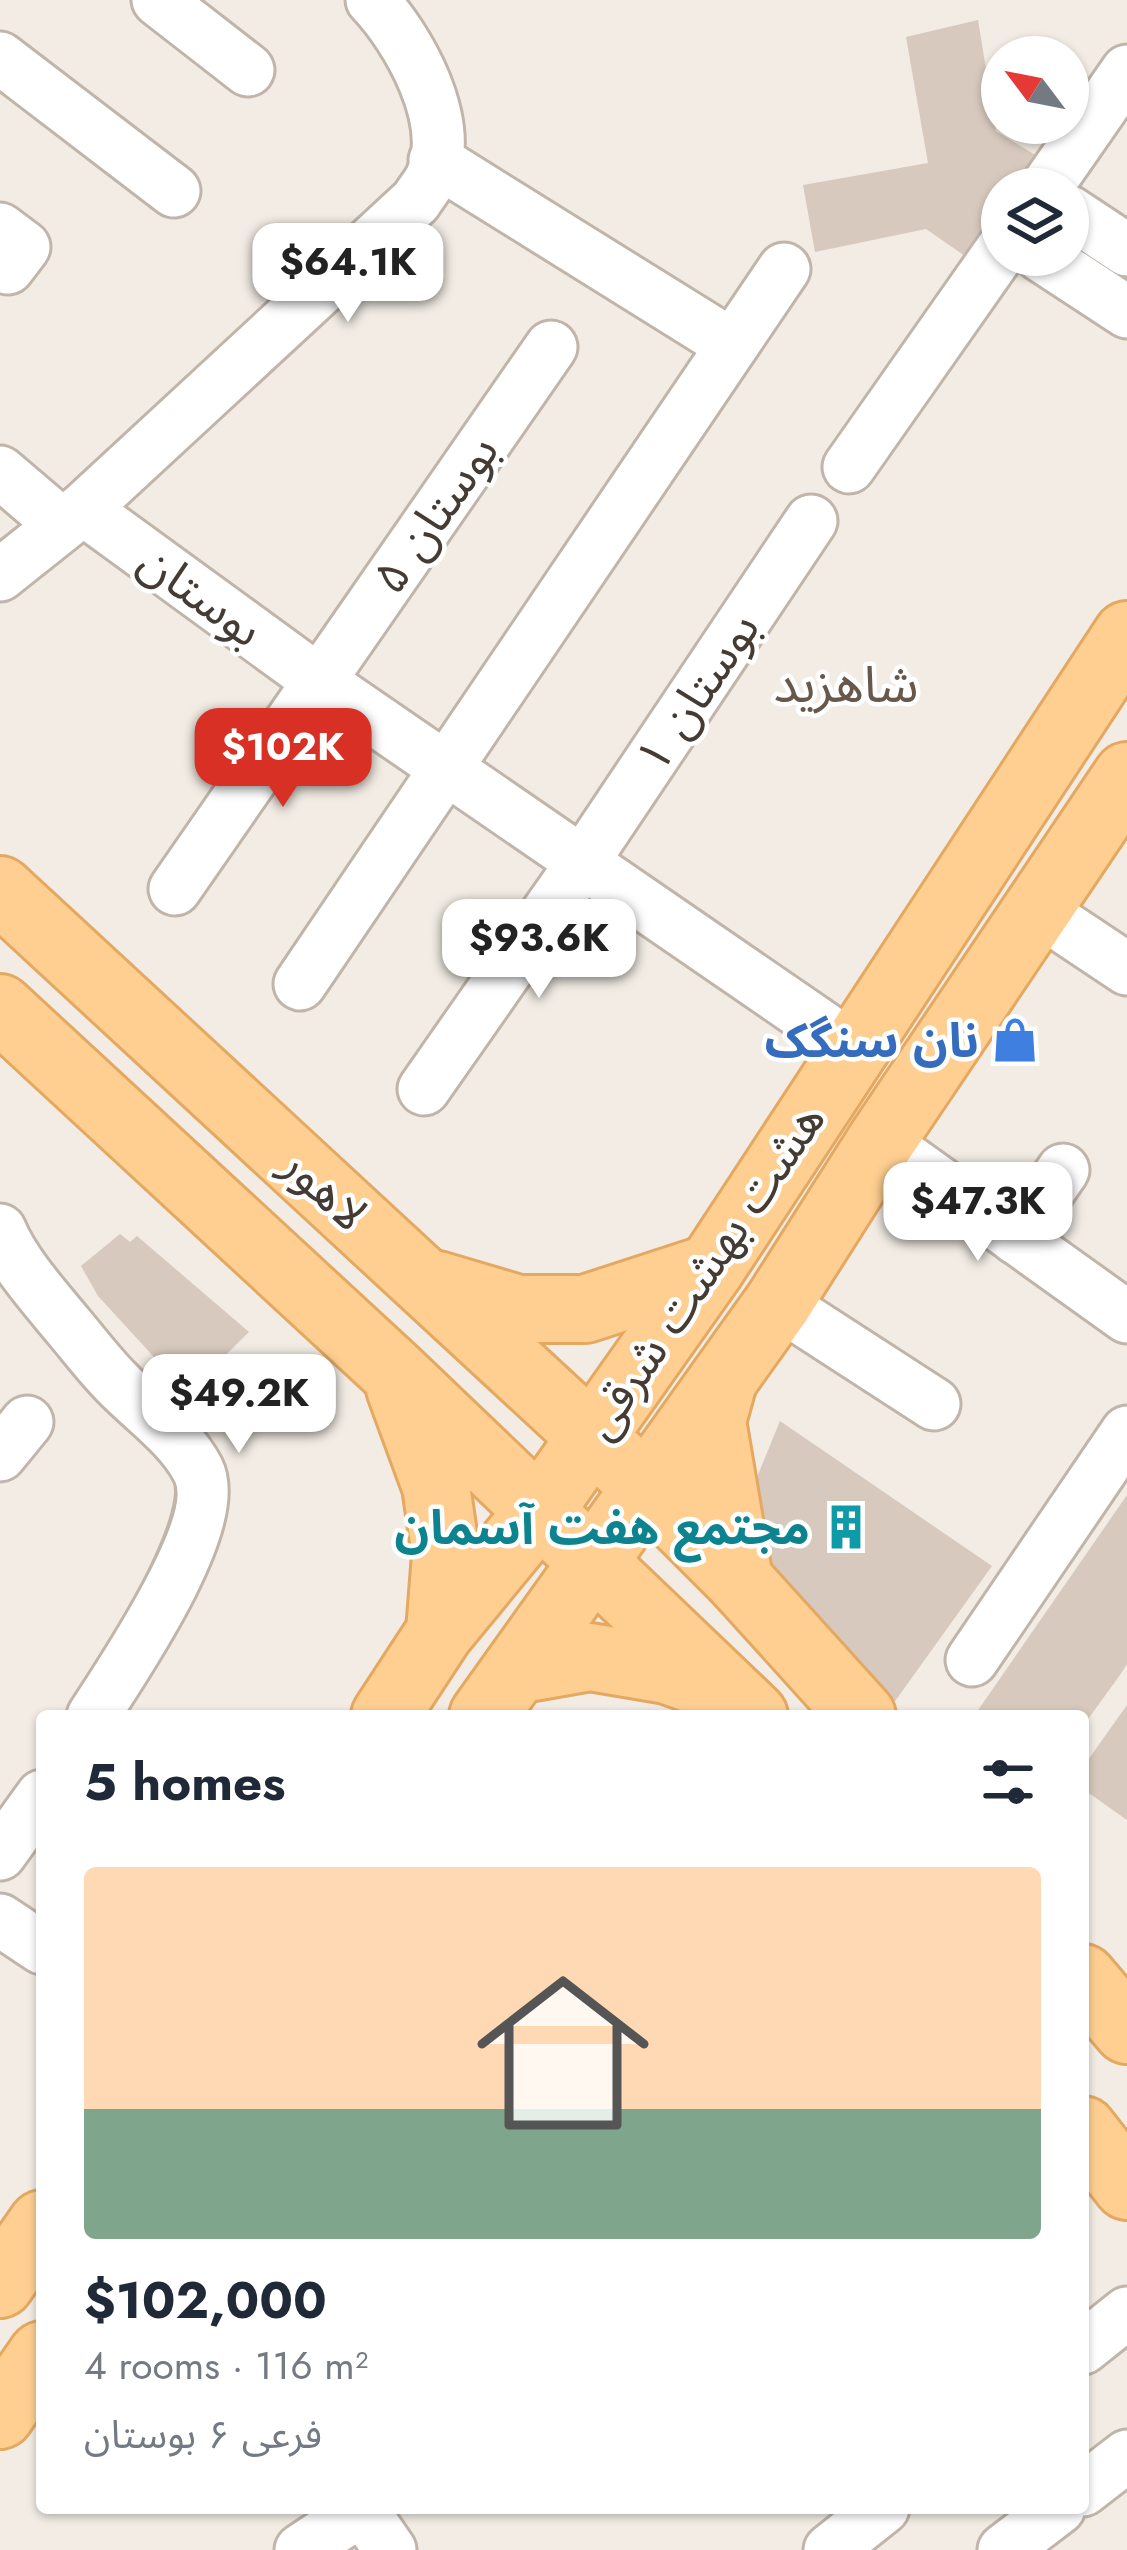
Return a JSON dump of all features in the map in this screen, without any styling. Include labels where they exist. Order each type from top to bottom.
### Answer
[{"type":"main road","name":"هشت بهشت شرقی","points":[[389,1710],[440,1632],[538,1514],[711,1268],[1127,635]]},
{"type":"main road","name":"هشت بهشت شرقی","points":[[500,1693],[722,1385],[1127,776]]},
{"type":"main road","name":"لاهور","points":[[0,890],[649,1489],[739,1580],[855,1710]]},
{"type":"main road","name":"لاهور","points":[[0,1008],[395,1373],[742,1704]]},
{"type":"main road","points":[[300,1286],[353,1215]]},
{"type":"main road","points":[[425,1281],[518,1309],[586,1309],[711,1268]]},
{"type":"main road","points":[[395,1373],[436,1486],[446,1555],[440,1632]]},
{"type":"main road","points":[[722,1385],[712,1421],[739,1580]]},
{"type":"main road","points":[[500,1693],[590,1657],[667,1670],[742,1704]]},
{"type":"main road","points":[[1089,1985],[1127,2030]]},
{"type":"main road","points":[[1089,2138],[1127,2186]]},
{"type":"main road","points":[[0,2284],[36,2233]]},
{"type":"main road","points":[[0,2415],[36,2364]]},
{"type":"street","points":[[158,0],[248,70]]},
{"type":"street","points":[[0,575],[72,516],[416,201],[433,175],[438,145],[421,70],[394,23],[372,0]]},
{"type":"street","points":[[0,58],[175,191]]},
{"type":"street","points":[[1060,168],[1127,71]]},
{"type":"street","points":[[435,160],[725,357]]},
{"type":"street","points":[[1089,225],[1127,250]]},
{"type":"street","points":[[300,984],[784,269]]},
{"type":"street","points":[[848,467],[983,276]]},
{"type":"street","points":[[1079,276],[1122,299]]},
{"type":"street","name":"بوستان ۵","points":[[175,889],[551,347]]},
{"type":"street","name":"بوستان","points":[[0,472],[319,681],[853,1048]]},
{"type":"street","name":"بوستان ۱","points":[[424,1090],[812,521]]},
{"type":"street","points":[[1037,909],[1127,969]]},
{"type":"street","points":[[881,1141],[1127,1317]]},
{"type":"street","points":[[1016,1238],[1063,1170]]},
{"type":"street","points":[[0,1230],[57,1312],[113,1380],[183,1447],[205,1494],[195,1537],[97,1710]]},
{"type":"street","points":[[778,1303],[934,1404]]},
{"type":"street","points":[[972,1660],[1127,1432]]},
{"type":"street","points":[[0,1854],[36,1804]]},
{"type":"street","points":[[0,1920],[36,1944]]},
{"type":"street","points":[[1089,2343],[1127,2313]]},
{"type":"street","points":[[1089,2485],[1127,2456]]},
{"type":"street","points":[[301,2550],[353,2514]]},
{"type":"street","points":[[366,2514],[390,2550]]},
{"type":"street","points":[[830,2550],[875,2514]]},
{"type":"street","points":[[1004,2550],[1051,2514]]},
{"type":"building","points":[[978,20],[981,144],[1017,144],[1037,156],[1028,168],[981,168],[981,234],[965,256],[926,229],[815,252],[803,185],[928,163],[906,37]]},
{"type":"building","points":[[120,1234],[130,1242],[137,1236],[249,1332],[187,1393],[98,1296],[81,1266]]},
{"type":"building","name":"مجتمع هفت آسمان","points":[[780,1421],[992,1566],[893,1704],[838,1674],[851,1652],[818,1652],[764,1596],[753,1487]]},
{"type":"building","points":[[1127,1495],[1127,1664],[1120,1675],[1089,1718],[1089,1710],[978,1710]]},
{"type":"building","points":[[1127,1705],[1127,1820],[1089,1793],[1089,1759]]},
{"type":"place","name":"نان سنگک","points":[[1015,1040]]},
{"type":"place","name":"مجتمع هفت آسمان","points":[[846,1527]]},
{"type":"district","name":"شاهزید","points":[[846,684]]}]
